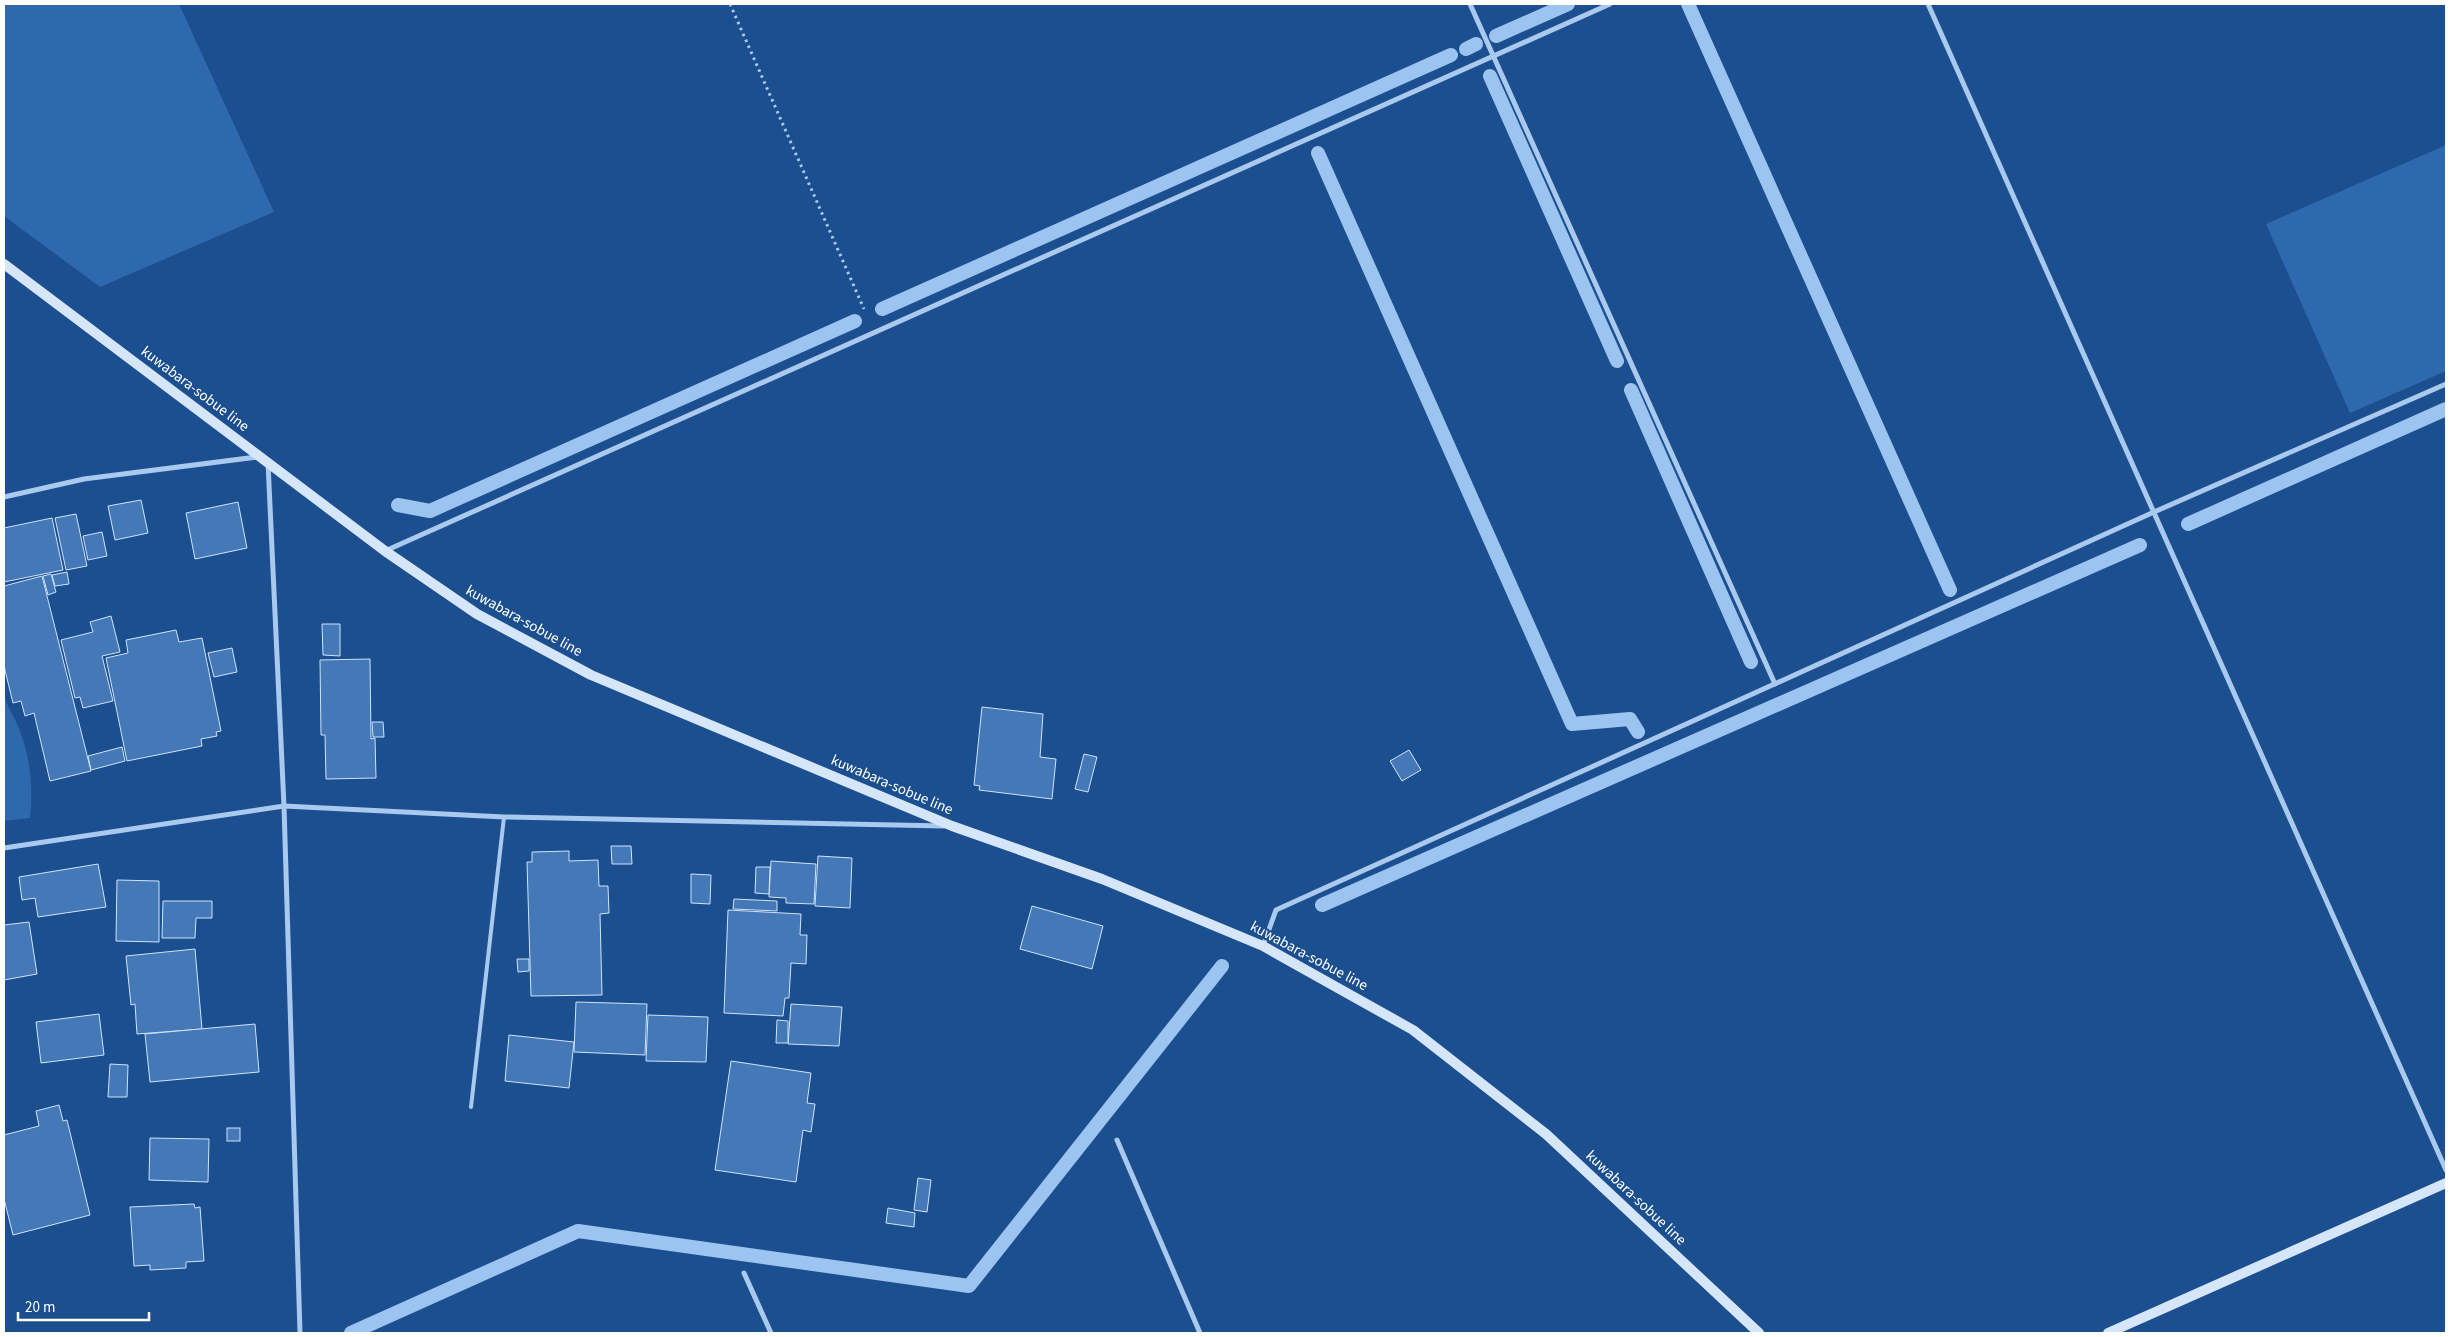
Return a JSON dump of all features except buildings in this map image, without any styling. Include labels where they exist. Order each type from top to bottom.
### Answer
[{"type":"main road","name":"kuwabara-sobue line","points":[[4,264],[385,551],[477,614],[591,675],[952,826],[1102,879],[1263,946],[1413,1030],[1546,1134],[1760,1333]]},
{"type":"main road","points":[[2108,1333],[2446,1183]]},
{"type":"street","points":[[1470,4],[1775,684]]},
{"type":"street","points":[[385,551],[1610,4]]},
{"type":"street","points":[[1928,4],[2446,1170]]},
{"type":"street","points":[[1263,946],[1276,910],[2154,512],[2446,384]]},
{"type":"street","points":[[4,497],[84,479],[264,460],[284,806],[300,1333]]},
{"type":"street","points":[[4,848],[284,806],[504,817],[952,826]]},
{"type":"street","points":[[1117,1140],[1200,1333]]},
{"type":"street","points":[[744,1273],[771,1333]]},
{"type":"lane","points":[[471,1107],[504,817]]},
{"type":"path","points":[[730,4],[874,333]]},
{"type":"shaded area","points":[[4,4],[179,4],[274,212],[100,287],[4,216]]},
{"type":"shaded area","points":[[2446,145],[2446,371],[2350,413],[2266,224]]},
{"type":"shaded area","points":[[4,695],[24,744],[29,765],[31,796],[30,818],[4,821]]},
{"type":"waterway","points":[[1496,36],[1568,4]]},
{"type":"waterway","points":[[1688,4],[1950,590]]},
{"type":"waterway","points":[[1466,49],[1476,44]]},
{"type":"waterway","points":[[882,309],[1451,55]]},
{"type":"waterway","points":[[1490,76],[1617,361]]},
{"type":"waterway","points":[[1318,153],[1572,724],[1630,719],[1638,732]]},
{"type":"waterway","points":[[398,505],[430,511],[855,321]]},
{"type":"waterway","points":[[1631,390],[1751,662]]},
{"type":"waterway","points":[[2188,524],[2446,409]]},
{"type":"waterway","points":[[1322,905],[2140,545]]},
{"type":"waterway","points":[[351,1333],[578,1231],[969,1286],[1222,966]]}]
